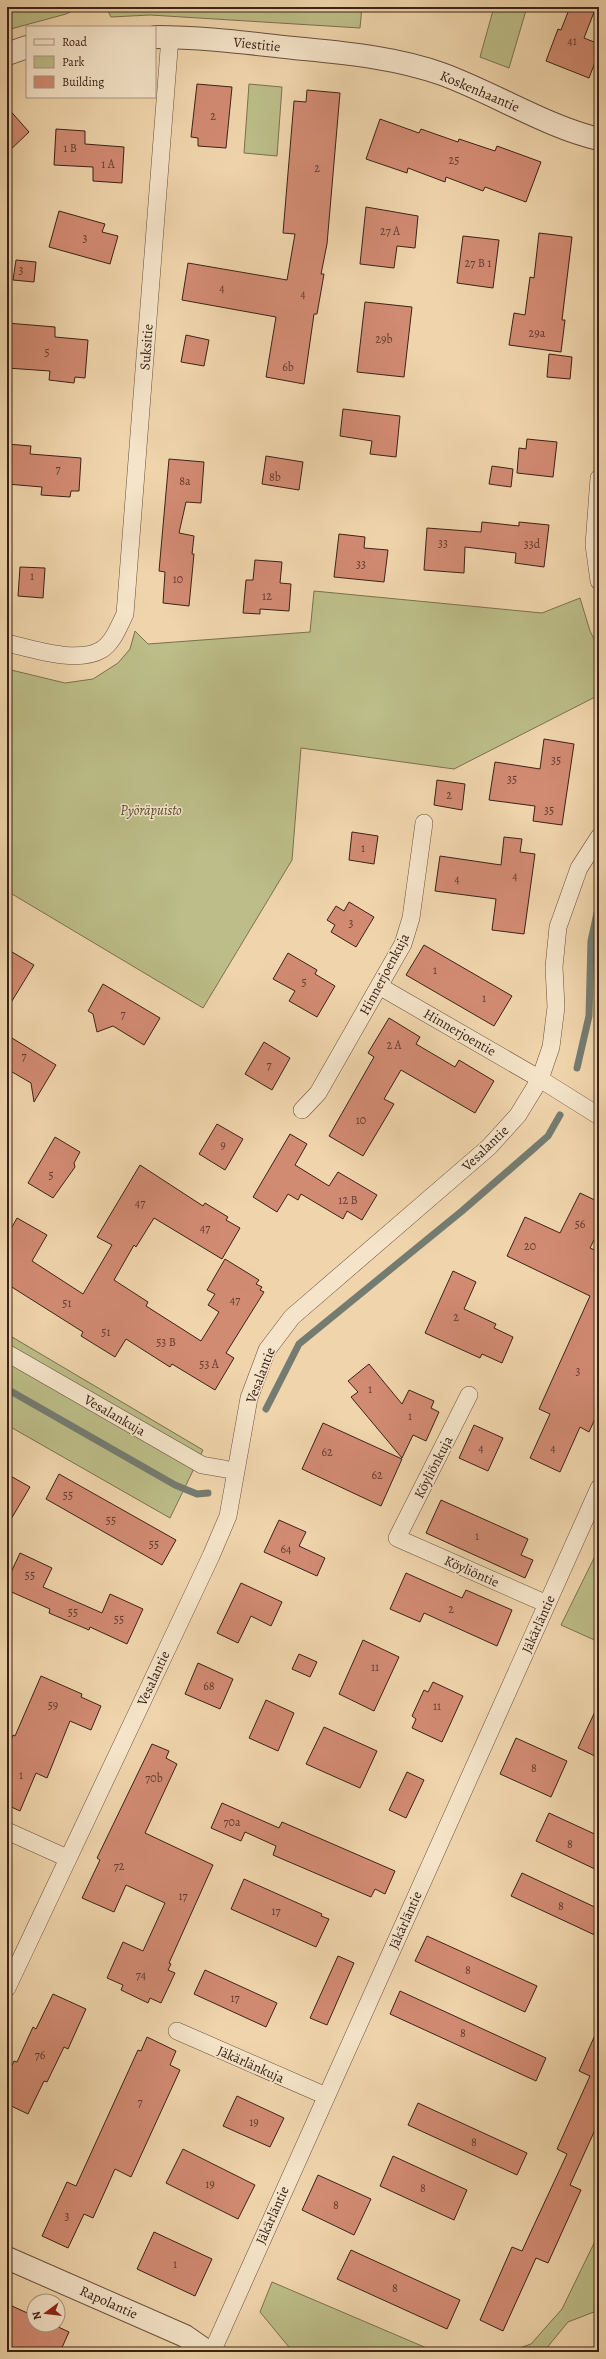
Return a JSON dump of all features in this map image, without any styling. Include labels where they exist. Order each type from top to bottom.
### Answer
[{"type":"street","name":"Viestitie","points":[[162,37],[208,38],[358,54]]},
{"type":"street","name":"Suksitie","points":[[7,643],[67,656],[102,650],[116,633],[125,614],[162,37]]},
{"type":"street","points":[[7,54],[26,47]]},
{"type":"street","name":"Koskenhaantie","points":[[358,54],[420,66],[478,88],[573,131],[599,139]]},
{"type":"street","points":[[599,478],[594,545],[599,581]]},
{"type":"street","name":"Hinnerjoenkuja","points":[[302,1110],[318,1093],[408,932],[424,823]]},
{"type":"street","name":"Vesalantie","points":[[7,1988],[67,1858],[211,1556],[228,1516],[249,1398],[267,1350],[292,1317],[489,1147],[518,1116],[540,1079],[551,1047],[556,1008],[554,967],[558,927],[579,868],[599,838]]},
{"type":"street","name":"Hinnerjoentie","points":[[379,986],[540,1079],[599,1116]]},
{"type":"street","name":"Vesalankuja","points":[[7,1353],[202,1465],[226,1469]]},
{"type":"street","name":"Köyliönkuja","points":[[397,1538],[469,1395]]},
{"type":"street","name":"Jäkärläntie","points":[[212,2352],[599,1488]]},
{"type":"street","name":"Köyliöntie","points":[[397,1538],[547,1604]]},
{"type":"street","points":[[7,1831],[67,1858]]},
{"type":"street","name":"Jäkärlänkuja","points":[[177,2031],[326,2096]]},
{"type":"street","name":"Rapolantie","points":[[7,2258],[185,2336],[208,2352]]},
{"type":"green space","points":[[7,7],[80,7],[66,14],[7,30]]},
{"type":"green space","points":[[106,7],[362,7],[360,28],[150,15],[111,17]]},
{"type":"green space","points":[[494,7],[527,7],[509,68],[480,57]]},
{"type":"green space","points":[[249,84],[282,87],[277,156],[244,153]]},
{"type":"green space","name":"Pyöräpuisto","points":[[314,591],[542,613],[580,598],[590,631],[599,649],[599,695],[454,769],[301,748],[292,860],[203,1008],[7,891],[7,669],[65,683],[93,679],[118,663],[130,649],[135,631],[148,644],[310,632]]},
{"type":"green space","points":[[7,1334],[203,1450],[170,1518],[7,1425]]},
{"type":"green space","points":[[599,1548],[599,1642],[561,1625]]},
{"type":"green space","points":[[599,2233],[599,2310],[568,2322],[545,2350],[539,2352],[508,2352],[531,2344],[562,2309]]},
{"type":"green space","points":[[272,2282],[436,2352],[293,2352],[260,2312]]},
{"type":"building","points":[[570,7],[596,7],[584,38],[599,44],[599,52],[589,78],[546,61],[558,29],[561,30]]},
{"type":"building","points":[[197,84],[232,87],[226,148],[198,146],[198,138],[191,137]]},
{"type":"building","points":[[307,90],[340,93],[327,244],[321,274],[324,274],[317,314],[314,314],[304,384],[266,377],[276,317],[182,300],[188,263],[287,280],[295,234],[283,233],[294,101],[306,102]]},
{"type":"building","points":[[7,107],[29,132],[7,153]]},
{"type":"building","points":[[380,119],[419,133],[421,129],[458,142],[459,139],[495,151],[497,146],[541,162],[526,202],[485,187],[483,191],[446,177],[445,182],[408,168],[407,173],[366,159]]},
{"type":"building","points":[[56,129],[85,131],[85,144],[124,147],[122,183],[93,181],[93,167],[54,165]]},
{"type":"building","points":[[366,207],[418,216],[415,248],[397,246],[394,268],[360,264]]},
{"type":"building","points":[[59,211],[105,224],[102,232],[118,236],[110,264],[49,247]]},
{"type":"building","points":[[539,233],[572,237],[562,320],[565,320],[561,352],[509,345],[514,313],[525,315],[530,277],[534,278]]},
{"type":"building","points":[[463,236],[499,240],[493,288],[457,283]]},
{"type":"building","points":[[16,260],[36,262],[34,282],[13,280]]},
{"type":"building","points":[[365,302],[412,307],[404,377],[357,372]]},
{"type":"building","points":[[7,323],[55,327],[55,337],[88,340],[85,378],[75,377],[74,383],[49,380],[50,371],[7,368]]},
{"type":"building","points":[[186,335],[209,340],[204,366],[181,362]]},
{"type":"building","points":[[549,354],[572,357],[570,379],[547,377]]},
{"type":"building","points":[[343,409],[400,416],[396,457],[370,454],[372,441],[340,436]]},
{"type":"building","points":[[527,439],[557,442],[553,477],[517,473],[519,448],[526,449]]},
{"type":"building","points":[[7,444],[31,446],[30,454],[81,458],[79,491],[71,491],[70,497],[41,495],[42,487],[7,484]]},
{"type":"building","points":[[266,456],[303,462],[299,490],[262,484]]},
{"type":"building","points":[[169,459],[204,462],[201,503],[186,502],[179,533],[194,536],[192,554],[194,554],[189,606],[163,603],[165,572],[159,571]]},
{"type":"building","points":[[492,466],[513,469],[511,487],[489,484]]},
{"type":"building","points":[[482,522],[519,526],[519,522],[549,525],[544,567],[515,563],[516,553],[465,547],[464,573],[424,570],[427,528],[481,532]]},
{"type":"building","points":[[339,534],[365,537],[364,548],[388,550],[384,582],[334,577]]},
{"type":"building","points":[[255,560],[282,562],[280,583],[291,584],[289,611],[260,609],[260,614],[243,613],[246,580],[253,580]]},
{"type":"building","points":[[20,567],[45,568],[43,598],[18,596]]},
{"type":"building","points":[[544,739],[574,744],[562,825],[533,821],[535,806],[489,800],[495,762],[540,769]]},
{"type":"building","points":[[437,780],[465,784],[462,810],[434,805]]},
{"type":"building","points":[[352,832],[378,836],[374,864],[349,860]]},
{"type":"building","points":[[504,837],[522,839],[520,852],[535,854],[524,934],[492,930],[496,899],[435,891],[440,856],[501,865]]},
{"type":"building","points":[[349,902],[374,917],[356,947],[331,932],[335,925],[327,920],[336,906],[344,911]]},
{"type":"building","points":[[424,945],[512,996],[494,1026],[406,975]]},
{"type":"building","points":[[7,949],[34,965],[7,1009]]},
{"type":"building","points":[[288,953],[317,970],[315,974],[335,986],[317,1017],[289,1001],[295,991],[273,979]]},
{"type":"building","points":[[103,984],[160,1018],[144,1045],[113,1026],[97,1032],[93,1014],[88,1011]]},
{"type":"building","points":[[389,1018],[420,1037],[416,1044],[455,1067],[459,1060],[494,1081],[475,1113],[401,1070],[384,1099],[394,1104],[363,1156],[329,1136],[374,1057],[368,1053]]},
{"type":"building","points":[[7,1035],[56,1065],[34,1102],[31,1083],[7,1069]]},
{"type":"building","points":[[264,1042],[290,1058],[272,1090],[245,1074]]},
{"type":"building","points":[[217,1124],[243,1139],[225,1170],[199,1154]]},
{"type":"building","points":[[290,1134],[307,1144],[295,1165],[329,1186],[338,1172],[377,1195],[362,1220],[347,1211],[343,1219],[301,1194],[298,1200],[288,1194],[277,1212],[253,1197]]},
{"type":"building","points":[[55,1137],[80,1152],[74,1163],[75,1167],[53,1198],[28,1183]]},
{"type":"building","points":[[140,1165],[203,1206],[205,1203],[228,1217],[226,1220],[240,1228],[222,1259],[154,1218],[136,1247],[134,1245],[114,1280],[148,1302],[146,1306],[201,1341],[219,1312],[208,1305],[215,1294],[207,1290],[225,1259],[259,1280],[256,1284],[262,1287],[260,1290],[264,1292],[226,1353],[234,1358],[215,1390],[172,1364],[170,1367],[126,1339],[115,1357],[81,1336],[83,1332],[7,1284],[7,1236],[17,1218],[47,1235],[32,1261],[83,1294],[112,1245],[97,1237]]},
{"type":"building","points":[[580,1193],[599,1202],[599,1230],[590,1248],[599,1252],[599,1410],[589,1432],[580,1427],[560,1472],[530,1458],[550,1414],[539,1409],[590,1296],[507,1256],[525,1217],[560,1233]]},
{"type":"building","points":[[453,1271],[476,1282],[464,1309],[496,1324],[494,1328],[513,1337],[502,1363],[482,1354],[480,1358],[425,1333]]},
{"type":"building","points":[[369,1364],[402,1404],[409,1390],[434,1401],[431,1408],[439,1412],[426,1441],[413,1435],[402,1458],[351,1397],[358,1392],[348,1381]]},
{"type":"building","points":[[323,1423],[402,1459],[381,1506],[302,1469]]},
{"type":"building","points":[[474,1425],[503,1438],[488,1471],[459,1458]]},
{"type":"building","points":[[7,1474],[30,1487],[7,1526]]},
{"type":"building","points":[[59,1474],[176,1540],[162,1565],[46,1499]]},
{"type":"building","points":[[441,1500],[528,1539],[521,1555],[533,1560],[525,1578],[426,1533]]},
{"type":"building","points":[[279,1520],[306,1532],[299,1546],[325,1558],[317,1576],[264,1552]]},
{"type":"building","points":[[20,1553],[52,1568],[43,1587],[102,1613],[110,1594],[143,1609],[127,1644],[90,1627],[89,1630],[49,1613],[50,1609],[7,1590],[7,1581]]},
{"type":"building","points":[[406,1573],[462,1598],[466,1590],[512,1610],[497,1646],[424,1613],[420,1622],[390,1609]]},
{"type":"building","points":[[241,1583],[282,1602],[271,1626],[251,1616],[238,1643],[217,1633]]},
{"type":"building","points":[[363,1640],[399,1657],[374,1711],[339,1694]]},
{"type":"building","points":[[299,1654],[317,1662],[310,1677],[292,1669]]},
{"type":"building","points":[[198,1663],[233,1679],[220,1709],[185,1694]]},
{"type":"building","points":[[41,1676],[82,1694],[81,1697],[101,1706],[91,1730],[70,1721],[47,1778],[36,1773],[20,1811],[7,1805],[7,1749],[13,1735],[15,1736]]},
{"type":"building","points":[[433,1682],[463,1696],[442,1742],[412,1728],[416,1719],[412,1716],[424,1690],[428,1692]]},
{"type":"building","points":[[266,1700],[294,1713],[278,1751],[249,1738]]},
{"type":"building","points":[[599,1703],[599,1758],[578,1748]]},
{"type":"building","points":[[324,1727],[377,1751],[360,1788],[306,1764]]},
{"type":"building","points":[[516,1738],[567,1761],[551,1797],[500,1774]]},
{"type":"building","points":[[152,1744],[169,1751],[166,1758],[177,1764],[145,1833],[213,1865],[169,1963],[171,1964],[168,1970],[175,1973],[161,2003],[150,1998],[148,2003],[121,1990],[123,1985],[107,1978],[123,1942],[143,1951],[165,1903],[126,1885],[114,1912],[82,1898],[100,1860],[97,1858]]},
{"type":"building","points":[[407,1772],[424,1780],[406,1818],[389,1810]]},
{"type":"building","points":[[222,1803],[279,1828],[282,1822],[395,1871],[385,1894],[375,1889],[371,1897],[273,1855],[276,1846],[245,1832],[241,1841],[211,1828]]},
{"type":"building","points":[[549,1813],[599,1836],[599,1871],[536,1841]]},
{"type":"building","points":[[522,1873],[599,1909],[599,1937],[511,1896]]},
{"type":"building","points":[[244,1879],[322,1914],[321,1916],[329,1919],[316,1947],[231,1909]]},
{"type":"building","points":[[427,1936],[537,1986],[525,2012],[415,1961]]},
{"type":"building","points":[[338,1956],[354,1963],[327,2025],[310,2018]]},
{"type":"building","points":[[205,1970],[277,2003],[266,2027],[194,1994]]},
{"type":"building","points":[[400,1991],[546,2058],[536,2081],[390,2014]]},
{"type":"building","points":[[53,1994],[86,2009],[68,2049],[64,2047],[47,2082],[44,2081],[28,2114],[7,2104],[7,2076],[14,2061],[17,2062],[33,2027],[36,2029]]},
{"type":"building","points":[[599,2026],[599,2121],[570,2185],[581,2190],[548,2263],[536,2258],[503,2331],[480,2320],[512,2247],[522,2251],[567,2154],[557,2149],[590,2076],[579,2071]]},
{"type":"building","points":[[147,2037],[176,2051],[170,2065],[180,2070],[131,2177],[115,2169],[93,2218],[84,2214],[68,2248],[42,2236],[67,2182],[76,2186],[138,2050],[141,2051]]},
{"type":"building","points":[[237,2096],[284,2118],[270,2147],[223,2126]]},
{"type":"building","points":[[418,2103],[527,2153],[517,2175],[408,2125]]},
{"type":"building","points":[[183,2149],[255,2185],[238,2219],[166,2183]]},
{"type":"building","points":[[393,2156],[467,2190],[454,2220],[380,2186]]},
{"type":"building","points":[[318,2175],[371,2199],[354,2235],[302,2210]]},
{"type":"building","points":[[154,2232],[212,2259],[195,2296],[137,2269]]},
{"type":"building","points":[[351,2250],[460,2300],[447,2329],[337,2279]]},
{"type":"building","points":[[12,2306],[26,2312],[26,2333],[66,2333],[66,2331],[69,2332],[60,2352],[7,2352],[7,2317]]},
{"type":"waterway","points":[[577,1068],[589,1016],[591,941],[599,904]]},
{"type":"waterway","points":[[266,1409],[299,1344],[462,1211],[531,1151],[548,1136],[560,1115]]},
{"type":"waterway","points":[[7,1389],[175,1485],[197,1494],[208,1493]]}]
